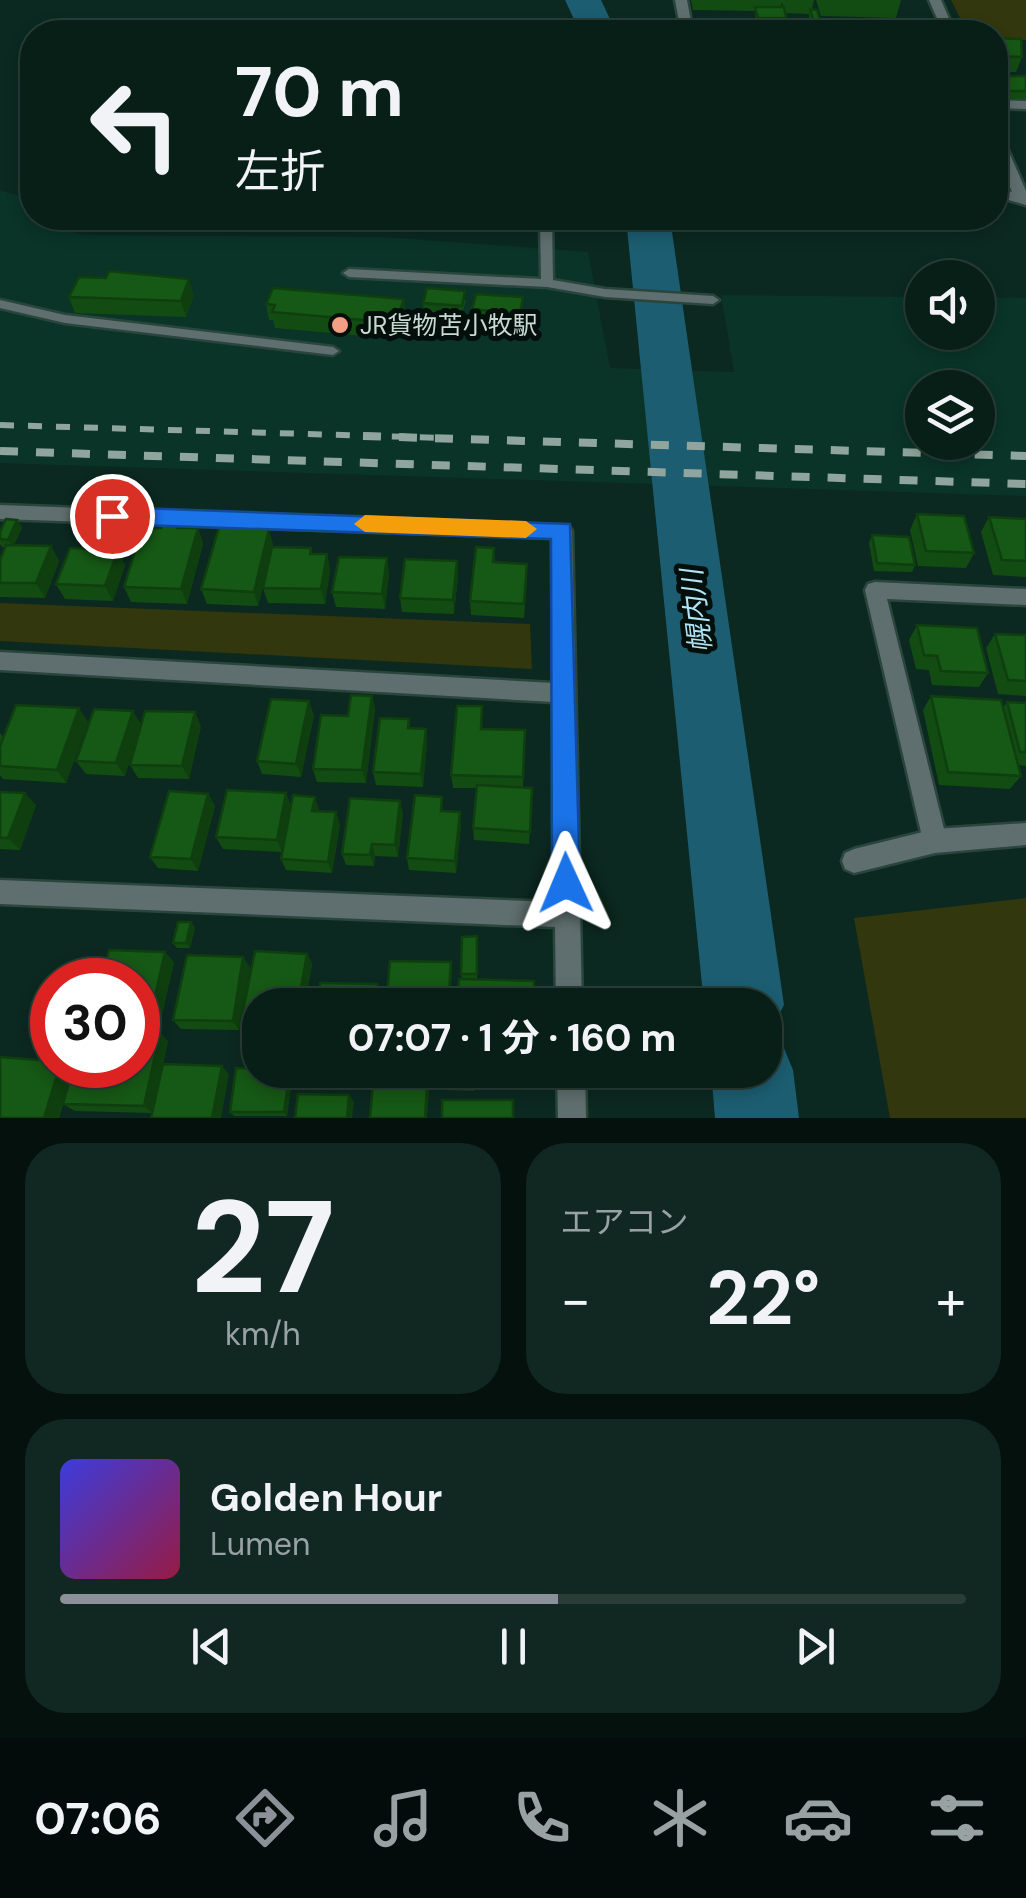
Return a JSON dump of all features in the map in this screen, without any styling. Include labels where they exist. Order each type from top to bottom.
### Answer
[{"type":"street","points":[[1008,164],[1025,201]]},
{"type":"street","points":[[0,512],[562,530],[569,988]]},
{"type":"street","points":[[936,841],[875,590],[1026,597]]},
{"type":"street","points":[[0,661],[563,693]]},
{"type":"street","points":[[854,860],[936,841],[1026,834]]},
{"type":"street","points":[[0,892],[567,914]]},
{"type":"street","points":[[571,1088],[572,1118]]},
{"type":"lane","points":[[546,230],[547,282]]},
{"type":"lane","points":[[349,273],[547,282],[605,293],[713,300]]},
{"type":"lane","points":[[0,304],[65,319],[333,351]]},
{"type":"shaded area","points":[[951,0],[1026,0],[1026,40],[1008,39],[1008,20],[961,20]]},
{"type":"shaded area","points":[[0,190],[20,196],[20,230],[67,230],[82,235],[383,237],[588,252],[610,368],[734,372],[721,295],[905,297],[905,350],[995,350],[995,297],[1026,298],[1026,496],[0,463]]},
{"type":"shaded area","points":[[0,603],[530,624],[532,669],[0,641]]},
{"type":"shaded area","points":[[1026,898],[1026,1118],[890,1118],[854,918]]},
{"type":"building","points":[[755,7],[784,7],[786,18],[758,18]]},
{"type":"building","points":[[810,9],[817,10],[820,20],[813,19]]},
{"type":"building","points":[[1008,38],[1021,39],[1022,57],[1008,56]]},
{"type":"building","points":[[1008,76],[1026,76],[1026,91],[1008,91]]},
{"type":"building","points":[[109,271],[189,279],[181,301],[69,297],[79,277],[106,278]]},
{"type":"building","points":[[273,288],[404,299],[396,323],[272,312],[275,305],[266,304]]},
{"type":"building","points":[[427,288],[465,291],[462,306],[423,303]]},
{"type":"building","points":[[476,294],[523,297],[520,314],[472,309]]},
{"type":"building","points":[[917,514],[964,516],[974,553],[926,551]]},
{"type":"building","points":[[989,517],[1026,519],[1026,561],[1002,560]]},
{"type":"building","points":[[6,519],[17,520],[8,540],[0,539]]},
{"type":"building","points":[[163,521],[180,522],[178,528],[198,528],[181,589],[124,587],[142,528],[161,528]]},
{"type":"building","points":[[219,527],[269,529],[254,592],[201,589]]},
{"type":"building","points":[[872,535],[909,537],[915,565],[877,563]]},
{"type":"building","points":[[6,545],[51,546],[36,583],[0,583],[0,560]]},
{"type":"building","points":[[272,547],[311,548],[310,554],[327,554],[321,589],[263,588]]},
{"type":"building","points":[[476,547],[494,548],[493,562],[527,564],[524,604],[470,601]]},
{"type":"building","points":[[70,548],[118,550],[105,586],[56,584]]},
{"type":"building","points":[[339,557],[387,558],[382,594],[332,592]]},
{"type":"building","points":[[405,559],[457,561],[453,600],[400,598]]},
{"type":"building","points":[[917,625],[977,628],[988,673],[941,671],[937,656],[924,655]]},
{"type":"building","points":[[995,634],[1026,635],[1026,681],[1008,680]]},
{"type":"building","points":[[351,695],[372,696],[362,770],[313,769],[321,715],[348,716]]},
{"type":"building","points":[[931,696],[1001,700],[1021,776],[948,772]]},
{"type":"building","points":[[271,699],[309,701],[296,764],[257,761]]},
{"type":"building","points":[[1007,702],[1026,703],[1026,752],[1020,752]]},
{"type":"building","points":[[16,705],[79,708],[57,770],[0,766],[0,746]]},
{"type":"building","points":[[457,706],[482,706],[481,729],[525,730],[523,777],[451,775]]},
{"type":"building","points":[[94,709],[133,711],[116,763],[76,761]]},
{"type":"building","points":[[145,711],[195,712],[182,766],[130,765]]},
{"type":"building","points":[[380,718],[409,719],[408,728],[426,729],[421,774],[373,772]]},
{"type":"building","points":[[477,785],[532,788],[530,832],[473,828]]},
{"type":"building","points":[[227,790],[286,793],[277,840],[216,837]]},
{"type":"building","points":[[169,791],[208,794],[191,859],[150,857]]},
{"type":"building","points":[[0,792],[25,793],[8,838],[0,838]]},
{"type":"building","points":[[293,795],[315,797],[312,811],[336,812],[328,862],[281,859]]},
{"type":"building","points":[[415,795],[442,797],[441,811],[460,812],[455,861],[407,858]]},
{"type":"building","points":[[350,798],[400,801],[395,845],[372,844],[370,855],[342,854]]},
{"type":"building","points":[[178,922],[191,922],[186,943],[173,943]]},
{"type":"building","points":[[477,936],[477,974],[461,974],[462,937]]},
{"type":"building","points":[[109,950],[165,952],[160,974],[160,958],[107,958]]},
{"type":"building","points":[[255,951],[307,954],[301,988],[248,988]]},
{"type":"building","points":[[187,955],[243,957],[233,1021],[173,1020]]},
{"type":"building","points":[[390,961],[451,962],[449,988],[388,988]]},
{"type":"building","points":[[459,979],[534,981],[534,988],[459,988]]},
{"type":"building","points":[[320,983],[377,984],[376,988],[319,988]]},
{"type":"building","points":[[0,1057],[30,1059],[30,1088],[53,1088],[44,1118],[0,1118]]},
{"type":"building","points":[[163,1064],[222,1066],[212,1118],[151,1118]]},
{"type":"building","points":[[236,1068],[242,1068],[242,1088],[287,1088],[284,1112],[230,1112]]},
{"type":"building","points":[[68,1088],[148,1088],[144,1106],[63,1104]]},
{"type":"building","points":[[373,1088],[427,1088],[425,1118],[370,1118]]},
{"type":"building","points":[[298,1094],[349,1095],[347,1118],[295,1118]]},
{"type":"building","points":[[442,1100],[513,1100],[513,1118],[442,1118]]},
{"type":"waterway","name":"幌内川","points":[[583,0],[592,20]]},
{"type":"waterway","name":"幌内川","points":[[649,230],[742,988]]},
{"type":"waterway","name":"幌内川","points":[[754,1088],[757,1118]]},
{"type":"railway","points":[[0,425],[446,438]]},
{"type":"railway","points":[[363,436],[1026,456]]},
{"type":"railway","points":[[0,451],[1026,484]]},
{"type":"slow traffic","points":[[365,524],[526,529]]},
{"type":"place","name":"JR貨物苫小牧駅","points":[[340,325]]},
{"type":"route","points":[[112,516],[562,530],[566,883]]}]
